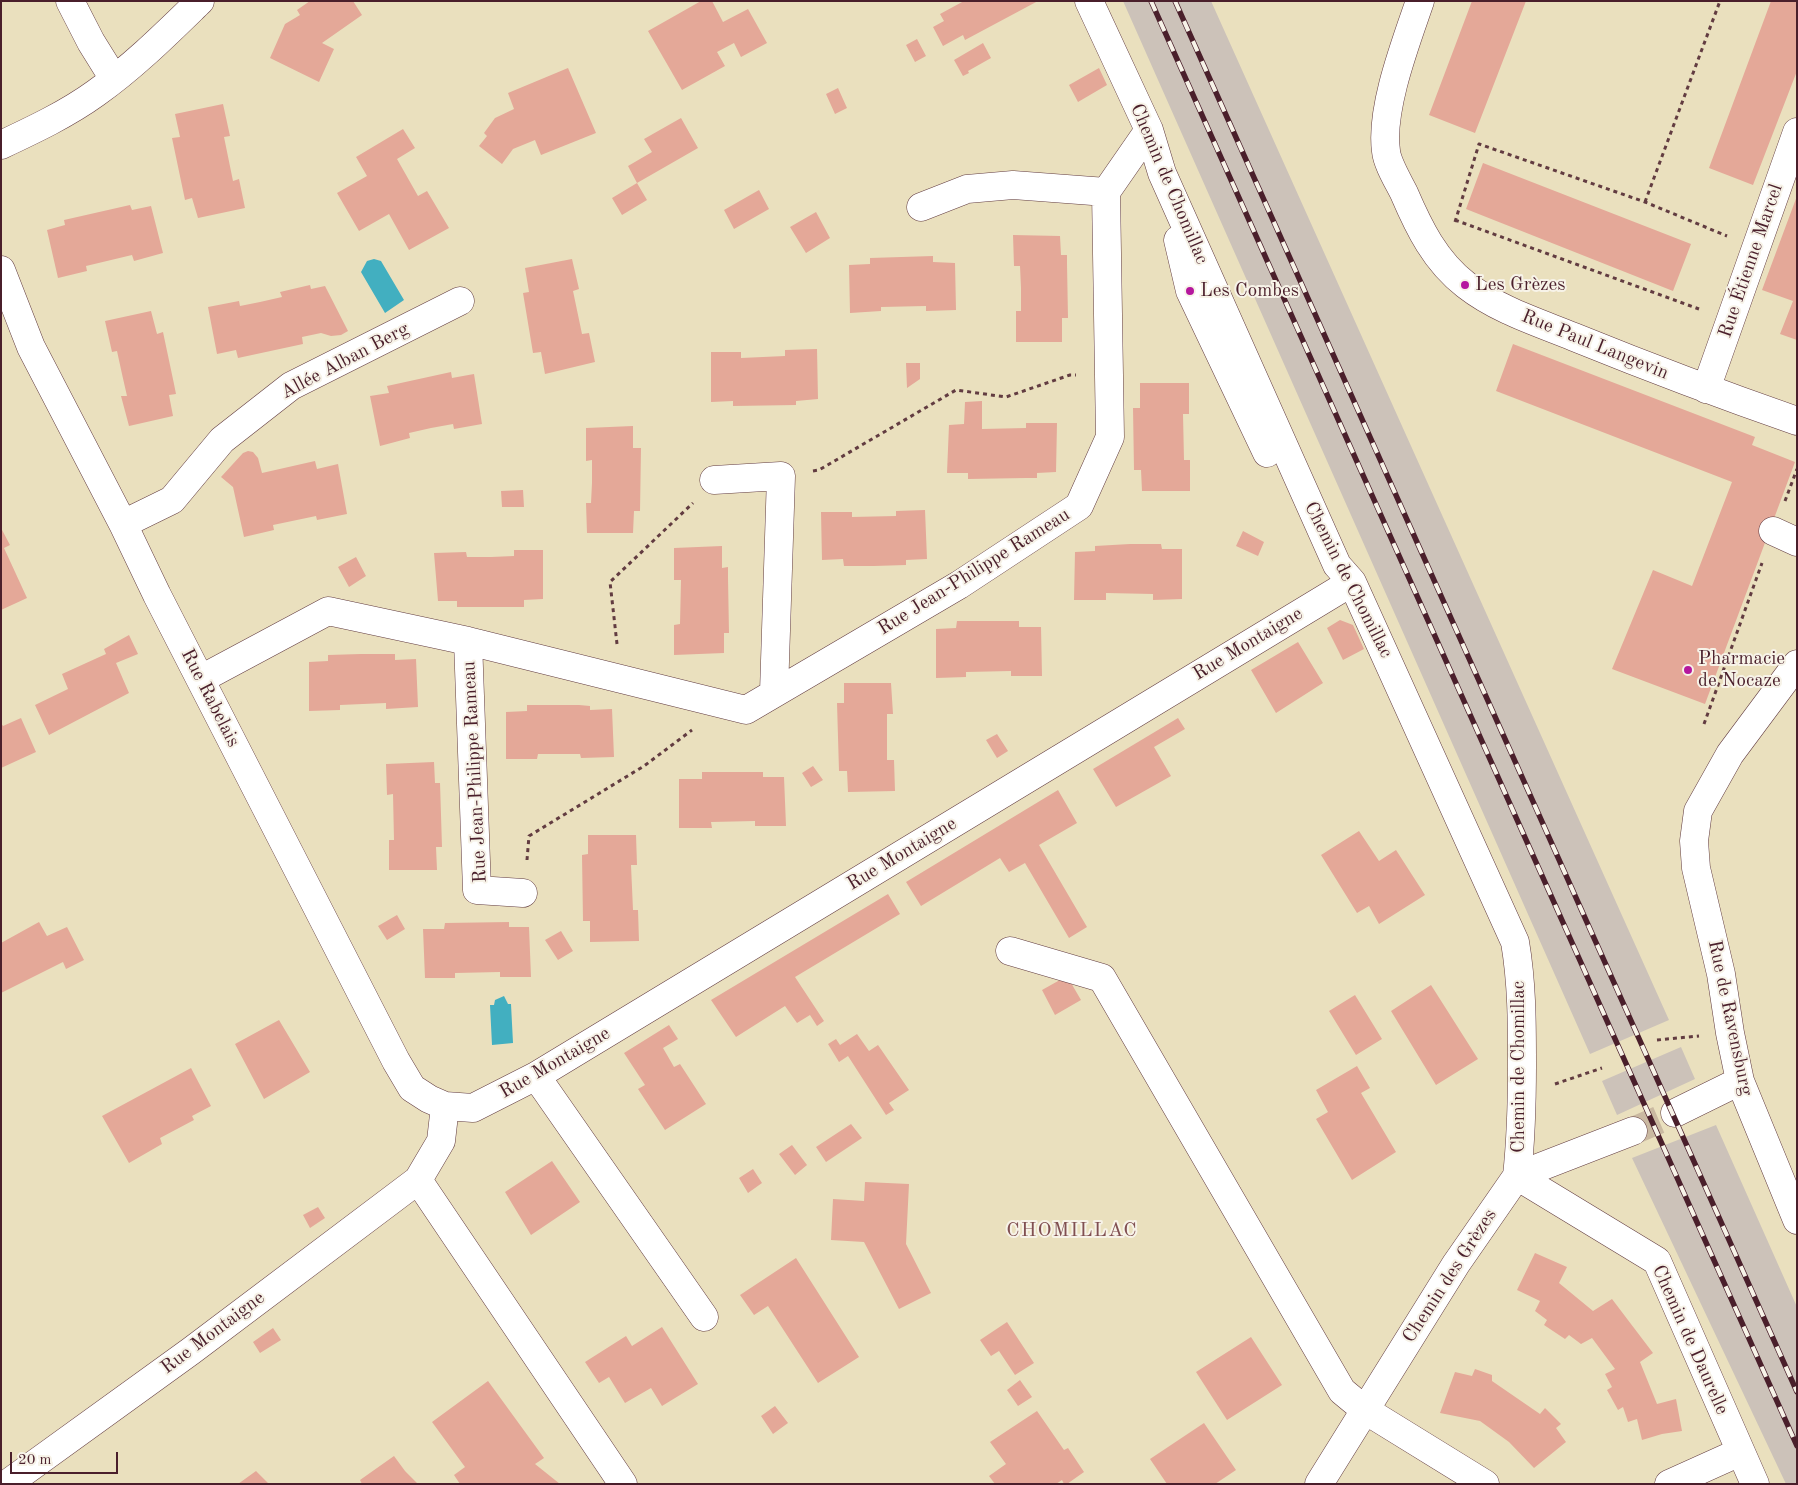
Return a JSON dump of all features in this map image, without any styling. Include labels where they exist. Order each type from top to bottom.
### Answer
[{"type":"street","points":[[70,1],[91,42],[114,79]]},
{"type":"street","name":"Chemin de Chomillac","points":[[1089,1],[1149,130],[1162,173],[1515,942],[1523,1003],[1521,1146],[1517,1176]]},
{"type":"street","name":"Rue Paul Langevin","points":[[1420,1],[1404,46],[1386,117],[1386,152],[1426,240],[1442,261],[1465,285],[1496,305],[1637,363],[1797,421]]},
{"type":"street","points":[[1,144],[35,129],[95,94],[161,40],[192,4]]},
{"type":"street","points":[[921,207],[967,189],[1013,185],[1106,192],[1149,130]]},
{"type":"street","name":"Rue Étienne Marcel","points":[[1706,389],[1797,132]]},
{"type":"street","name":"Rue Jean-Philippe Rameau","points":[[201,679],[328,611],[468,641],[746,710],[959,585],[1079,506],[1110,437],[1106,192]]},
{"type":"street","name":"Rue Rabelais","points":[[1,270],[31,347],[396,1061],[412,1088],[429,1099],[445,1106]]},
{"type":"street","name":"Allée Alban Berg","points":[[123,524],[172,500],[222,440],[291,386],[460,301]]},
{"type":"street","points":[[714,480],[781,476],[774,692]]},
{"type":"street","name":"Rue Montaigne","points":[[445,1106],[473,1108],[536,1076],[1345,573]]},
{"type":"street","name":"Rue Jean-Philippe Rameau","points":[[468,641],[477,890],[522,894]]},
{"type":"street","name":"Rue de Ravensburg","points":[[1797,664],[1730,754],[1698,811],[1694,841],[1696,868],[1721,974],[1740,1081],[1797,1220]]},
{"type":"street","points":[[1010,951],[1102,978],[1342,1391],[1365,1410],[1485,1484]]},
{"type":"street","points":[[536,1076],[704,1317]]},
{"type":"street","points":[[1675,1113],[1740,1081]]},
{"type":"street","points":[[445,1106],[441,1141],[418,1180],[622,1484]]},
{"type":"street","points":[[1517,1176],[1633,1131]]},
{"type":"street","name":"Chemin des Grèzes","points":[[1319,1484],[1456,1264],[1517,1176]]},
{"type":"street","name":"Chemin de Daurelle","points":[[1517,1176],[1657,1261],[1755,1484]]},
{"type":"street","name":"Rue Montaigne","points":[[7,1484],[191,1351],[418,1180]]},
{"type":"street","points":[[1669,1484],[1740,1452]]},
{"type":"path","points":[[1645,202],[1720,1]]},
{"type":"path","points":[[1442,261],[1479,144],[1645,202],[1755,247]]},
{"type":"path","points":[[1456,220],[1730,321]]},
{"type":"path","points":[[781,476],[819,470],[956,390],[1006,397],[1070,375],[1109,372]]},
{"type":"path","points":[[1704,724],[1785,537],[1797,469]]},
{"type":"path","points":[[620,679],[610,582],[684,514],[714,480]]},
{"type":"path","points":[[522,894],[530,836],[644,766],[724,704]]},
{"type":"path","points":[[1657,1040],[1700,1036]]},
{"type":"path","points":[[1522,1094],[1602,1068]]},
{"type":"shaded area","points":[[1123,1],[1211,1],[1669,1020],[1590,1054]]},
{"type":"shaded area","points":[[1681,1047],[1695,1079],[1617,1115],[1602,1081]]},
{"type":"shaded area","points":[[1716,1125],[1797,1307],[1797,1484],[1786,1484],[1632,1158]]},
{"type":"water","points":[[374,259],[381,261],[404,300],[385,313],[361,272],[367,261]]},
{"type":"water","points":[[504,996],[508,1004],[511,1004],[513,1043],[492,1045],[490,1005],[494,1005],[495,1000]]},
{"type":"building","points":[[310,1],[353,1],[362,15],[322,43],[334,49],[319,82],[270,58],[285,24],[300,15],[297,10]]},
{"type":"building","points":[[701,1],[712,1],[723,22],[748,9],[767,43],[741,57],[734,43],[717,52],[725,66],[682,90],[648,31]]},
{"type":"building","points":[[964,1],[1038,1],[965,40],[963,35],[943,46],[933,27],[944,21],[940,14]]},
{"type":"building","points":[[1472,1],[1526,1],[1475,133],[1429,115]]},
{"type":"building","points":[[1771,1],[1797,1],[1797,71],[1753,185],[1709,168]]},
{"type":"building","points":[[917,39],[926,56],[915,62],[906,45]]},
{"type":"building","points":[[983,43],[991,58],[968,71],[969,73],[963,76],[954,60]]},
{"type":"building","points":[[568,68],[596,133],[541,155],[535,140],[513,149],[502,164],[479,146],[487,136],[484,133],[495,118],[514,109],[508,93]]},
{"type":"building","points":[[1099,68],[1107,85],[1078,102],[1069,85]]},
{"type":"building","points":[[838,88],[847,108],[835,114],[826,94]]},
{"type":"building","points":[[223,104],[230,136],[224,137],[233,181],[239,179],[245,208],[198,218],[192,198],[185,200],[172,138],[180,137],[175,114]]},
{"type":"building","points":[[681,118],[698,148],[637,183],[628,166],[652,152],[644,139]]},
{"type":"building","points":[[403,129],[415,148],[397,159],[418,196],[427,191],[449,228],[409,250],[389,214],[359,231],[337,193],[367,176],[356,157]]},
{"type":"building","points":[[1483,163],[1691,244],[1673,291],[1466,209]]},
{"type":"building","points":[[637,183],[647,200],[622,215],[612,198]]},
{"type":"building","points":[[759,190],[769,209],[734,229],[724,210]]},
{"type":"building","points":[[1797,196],[1797,340],[1780,334],[1793,301],[1762,290]]},
{"type":"building","points":[[130,205],[132,210],[151,206],[163,253],[134,261],[132,255],[86,266],[87,271],[58,278],[47,230],[65,225],[64,220]]},
{"type":"building","points":[[816,212],[830,238],[806,253],[790,227]]},
{"type":"building","points":[[1013,235],[1060,236],[1061,255],[1067,255],[1068,318],[1062,318],[1062,342],[1016,342],[1016,311],[1021,311],[1021,288],[1020,266],[1014,266]]},
{"type":"building","points":[[933,256],[933,262],[955,263],[956,310],[926,311],[926,306],[881,307],[881,311],[850,313],[849,265],[870,264],[870,258]]},
{"type":"building","points":[[572,259],[579,289],[573,291],[582,334],[589,333],[595,362],[545,374],[541,352],[533,353],[523,293],[529,292],[525,268]]},
{"type":"building","points":[[310,285],[311,289],[325,286],[348,331],[341,335],[331,336],[321,333],[302,337],[303,344],[238,358],[236,350],[217,354],[208,307],[239,301],[240,306],[260,302],[282,297],[280,292]]},
{"type":"building","points":[[151,311],[157,334],[163,332],[174,384],[176,394],[169,395],[173,416],[129,426],[121,396],[127,396],[117,351],[112,352],[105,321]]},
{"type":"building","points":[[1513,344],[1755,437],[1752,445],[1795,462],[1705,704],[1612,669],[1653,570],[1692,586],[1732,482],[1496,391]]},
{"type":"building","points":[[817,349],[818,399],[796,401],[796,405],[733,406],[733,401],[711,402],[711,352],[741,352],[741,358],[785,356],[785,350]]},
{"type":"building","points":[[906,363],[920,363],[920,379],[907,388]]},
{"type":"building","points":[[451,372],[452,378],[474,374],[482,424],[454,429],[453,424],[431,428],[409,433],[410,438],[380,446],[370,396],[389,393],[387,386]]},
{"type":"building","points":[[1140,383],[1189,383],[1189,414],[1183,414],[1184,460],[1190,460],[1190,491],[1142,491],[1141,470],[1134,470],[1133,408],[1140,408]]},
{"type":"building","points":[[982,401],[982,429],[1026,428],[1026,423],[1057,423],[1056,472],[1037,473],[1037,478],[968,479],[968,473],[947,473],[949,425],[964,424],[965,402]]},
{"type":"building","points":[[633,426],[633,448],[641,448],[640,511],[634,511],[633,533],[587,533],[586,503],[591,503],[592,460],[586,461],[586,428]]},
{"type":"building","points":[[253,452],[258,458],[262,473],[315,461],[317,469],[338,464],[347,514],[317,520],[316,516],[273,525],[274,530],[244,537],[233,487],[221,477],[243,453]]},
{"type":"building","points":[[523,490],[524,507],[502,507],[501,491]]},
{"type":"building","points":[[925,510],[927,559],[906,560],[906,565],[874,566],[844,566],[843,559],[822,560],[821,512],[852,512],[852,517],[896,516],[896,511]]},
{"type":"building","points":[[1,528],[10,545],[4,548],[27,598],[1,610]]},
{"type":"building","points":[[1243,531],[1264,542],[1258,556],[1236,546]]},
{"type":"building","points":[[1161,544],[1162,549],[1182,549],[1182,599],[1153,600],[1153,594],[1106,593],[1106,600],[1074,600],[1075,552],[1095,551],[1095,546]]},
{"type":"building","points":[[722,546],[722,568],[728,567],[729,633],[724,633],[724,653],[674,655],[674,625],[680,624],[681,580],[674,580],[674,548]]},
{"type":"building","points":[[514,550],[543,550],[543,599],[524,600],[524,607],[457,607],[457,601],[438,601],[434,553],[466,552],[467,557],[491,557],[514,556]]},
{"type":"building","points":[[356,557],[366,576],[349,587],[338,567]]},
{"type":"building","points":[[1340,620],[1353,625],[1364,649],[1343,660],[1327,628]]},
{"type":"building","points":[[957,621],[1019,621],[1019,627],[1041,627],[1042,676],[1011,676],[1011,671],[966,672],[966,677],[936,678],[936,629],[956,628]]},
{"type":"building","points":[[129,635],[138,654],[116,663],[129,693],[49,735],[35,705],[68,689],[62,674],[106,654],[104,649]]},
{"type":"building","points":[[1298,642],[1323,683],[1276,713],[1251,670]]},
{"type":"building","points":[[395,654],[395,660],[416,659],[418,707],[386,709],[386,703],[340,705],[340,710],[309,711],[309,662],[328,661],[328,655]]},
{"type":"building","points":[[844,683],[891,683],[893,714],[887,714],[887,760],[894,760],[895,791],[848,792],[847,771],[839,771],[837,703],[844,703]]},
{"type":"building","points":[[527,705],[579,705],[590,706],[590,710],[612,709],[614,757],[581,758],[580,754],[538,754],[537,759],[506,759],[506,712],[527,711]]},
{"type":"building","points":[[21,718],[36,752],[1,768],[1,723],[3,726]]},
{"type":"building","points":[[1178,718],[1185,729],[1154,747],[1171,776],[1116,807],[1093,769]]},
{"type":"building","points":[[997,734],[1008,751],[997,758],[986,740]]},
{"type":"building","points":[[434,762],[435,783],[440,783],[442,847],[436,847],[437,870],[389,870],[389,840],[394,840],[393,794],[387,795],[386,764]]},
{"type":"building","points":[[813,766],[823,780],[811,787],[802,773]]},
{"type":"building","points":[[702,772],[763,772],[763,777],[784,777],[786,826],[755,826],[755,821],[711,822],[712,828],[679,828],[679,779],[702,779]]},
{"type":"building","points":[[1058,790],[1077,823],[1039,845],[1087,927],[1069,938],[1025,863],[1009,872],[1000,858],[921,906],[906,882]]},
{"type":"building","points":[[1359,831],[1379,861],[1396,850],[1425,895],[1379,924],[1369,906],[1357,913],[1321,855]]},
{"type":"building","points":[[588,835],[636,835],[637,865],[631,865],[633,910],[638,910],[639,941],[590,942],[590,921],[583,921],[582,855],[588,854]]},
{"type":"building","points":[[888,894],[900,914],[795,977],[824,1021],[817,1026],[810,1015],[797,1023],[785,1006],[736,1037],[711,1000]]},
{"type":"building","points":[[397,915],[405,929],[387,940],[378,926]]},
{"type":"building","points":[[39,922],[47,936],[67,927],[84,960],[66,969],[63,962],[1,993],[1,943]]},
{"type":"building","points":[[509,922],[509,927],[529,927],[531,977],[500,977],[500,972],[455,973],[455,978],[425,978],[423,929],[444,929],[445,923]]},
{"type":"building","points":[[561,931],[573,951],[558,960],[545,940]]},
{"type":"building","points":[[1067,976],[1081,1000],[1055,1015],[1042,990]]},
{"type":"building","points":[[1431,985],[1478,1059],[1436,1085],[1391,1011]]},
{"type":"building","points":[[1355,995],[1382,1039],[1356,1055],[1329,1011]]},
{"type":"building","points":[[279,1020],[310,1072],[264,1099],[235,1044]]},
{"type":"building","points":[[669,1025],[678,1039],[663,1048],[674,1067],[680,1064],[706,1104],[665,1130],[638,1089],[645,1085],[624,1053]]},
{"type":"building","points":[[857,1034],[869,1051],[878,1045],[909,1090],[889,1103],[894,1110],[886,1115],[848,1056],[839,1062],[828,1044],[836,1039],[840,1045]]},
{"type":"building","points":[[1357,1066],[1370,1088],[1361,1093],[1396,1152],[1352,1180],[1316,1119],[1328,1112],[1316,1090]]},
{"type":"building","points":[[191,1068],[211,1106],[192,1116],[194,1120],[160,1138],[162,1144],[129,1163],[102,1116]]},
{"type":"building","points":[[851,1124],[862,1138],[826,1162],[816,1147]]},
{"type":"building","points":[[792,1145],[807,1165],[795,1175],[779,1154]]},
{"type":"building","points":[[552,1161],[580,1202],[531,1235],[505,1192]]},
{"type":"building","points":[[753,1169],[762,1183],[748,1193],[739,1178]]},
{"type":"building","points":[[865,1182],[909,1184],[906,1244],[931,1293],[899,1309],[864,1242],[831,1240],[833,1199],[864,1201]]},
{"type":"building","points":[[318,1207],[325,1218],[310,1228],[303,1215]]},
{"type":"building","points":[[1535,1253],[1567,1267],[1559,1283],[1593,1311],[1612,1299],[1653,1353],[1640,1362],[1657,1404],[1676,1399],[1682,1431],[1642,1440],[1637,1419],[1628,1422],[1623,1407],[1618,1410],[1607,1390],[1612,1387],[1605,1374],[1615,1369],[1592,1338],[1581,1344],[1569,1335],[1565,1339],[1544,1325],[1547,1320],[1535,1311],[1540,1301],[1517,1290]]},
{"type":"building","points":[[796,1258],[859,1357],[818,1383],[768,1306],[754,1315],[740,1295]]},
{"type":"building","points":[[1007,1322],[1034,1363],[1015,1375],[999,1351],[991,1356],[980,1340]]},
{"type":"building","points":[[662,1327],[698,1384],[662,1406],[651,1388],[625,1403],[609,1377],[599,1383],[585,1362],[626,1336],[632,1346]]},
{"type":"building","points":[[273,1328],[281,1340],[260,1353],[253,1342]]},
{"type":"building","points":[[1251,1337],[1282,1385],[1227,1420],[1196,1372]]},
{"type":"building","points":[[1475,1369],[1492,1375],[1492,1381],[1540,1414],[1545,1408],[1561,1424],[1556,1428],[1566,1442],[1534,1468],[1509,1442],[1480,1421],[1440,1413],[1455,1372],[1472,1376]]},
{"type":"building","points":[[1020,1380],[1032,1397],[1018,1406],[1007,1390]]},
{"type":"building","points":[[488,1381],[544,1458],[535,1464],[560,1484],[460,1484],[454,1475],[465,1467],[432,1422]]},
{"type":"building","points":[[775,1406],[788,1423],[773,1434],[761,1416]]},
{"type":"building","points":[[1037,1411],[1064,1450],[1068,1448],[1084,1472],[1067,1484],[1064,1484],[1062,1480],[1056,1484],[995,1484],[989,1476],[1006,1464],[990,1442]]},
{"type":"building","points":[[1204,1423],[1236,1470],[1215,1484],[1167,1484],[1150,1459]]},
{"type":"building","points":[[394,1456],[418,1484],[362,1484],[360,1480]]},
{"type":"building","points":[[256,1471],[269,1484],[238,1484]]},
{"type":"tunnel","points":[[1633,1131],[1675,1113]]},
{"type":"railway","points":[[1151,1],[1797,1446]]},
{"type":"railway","points":[[1175,1],[1797,1392]]},
{"type":"place","name":"Les Grèzes","points":[[1465,285]]},
{"type":"place","name":"Les Combes","points":[[1190,291]]},
{"type":"place","name":"Pharmacie de Nocaze","points":[[1688,670]]},
{"type":"district","name":"CHOMILLAC","points":[[1072,1231]]}]
